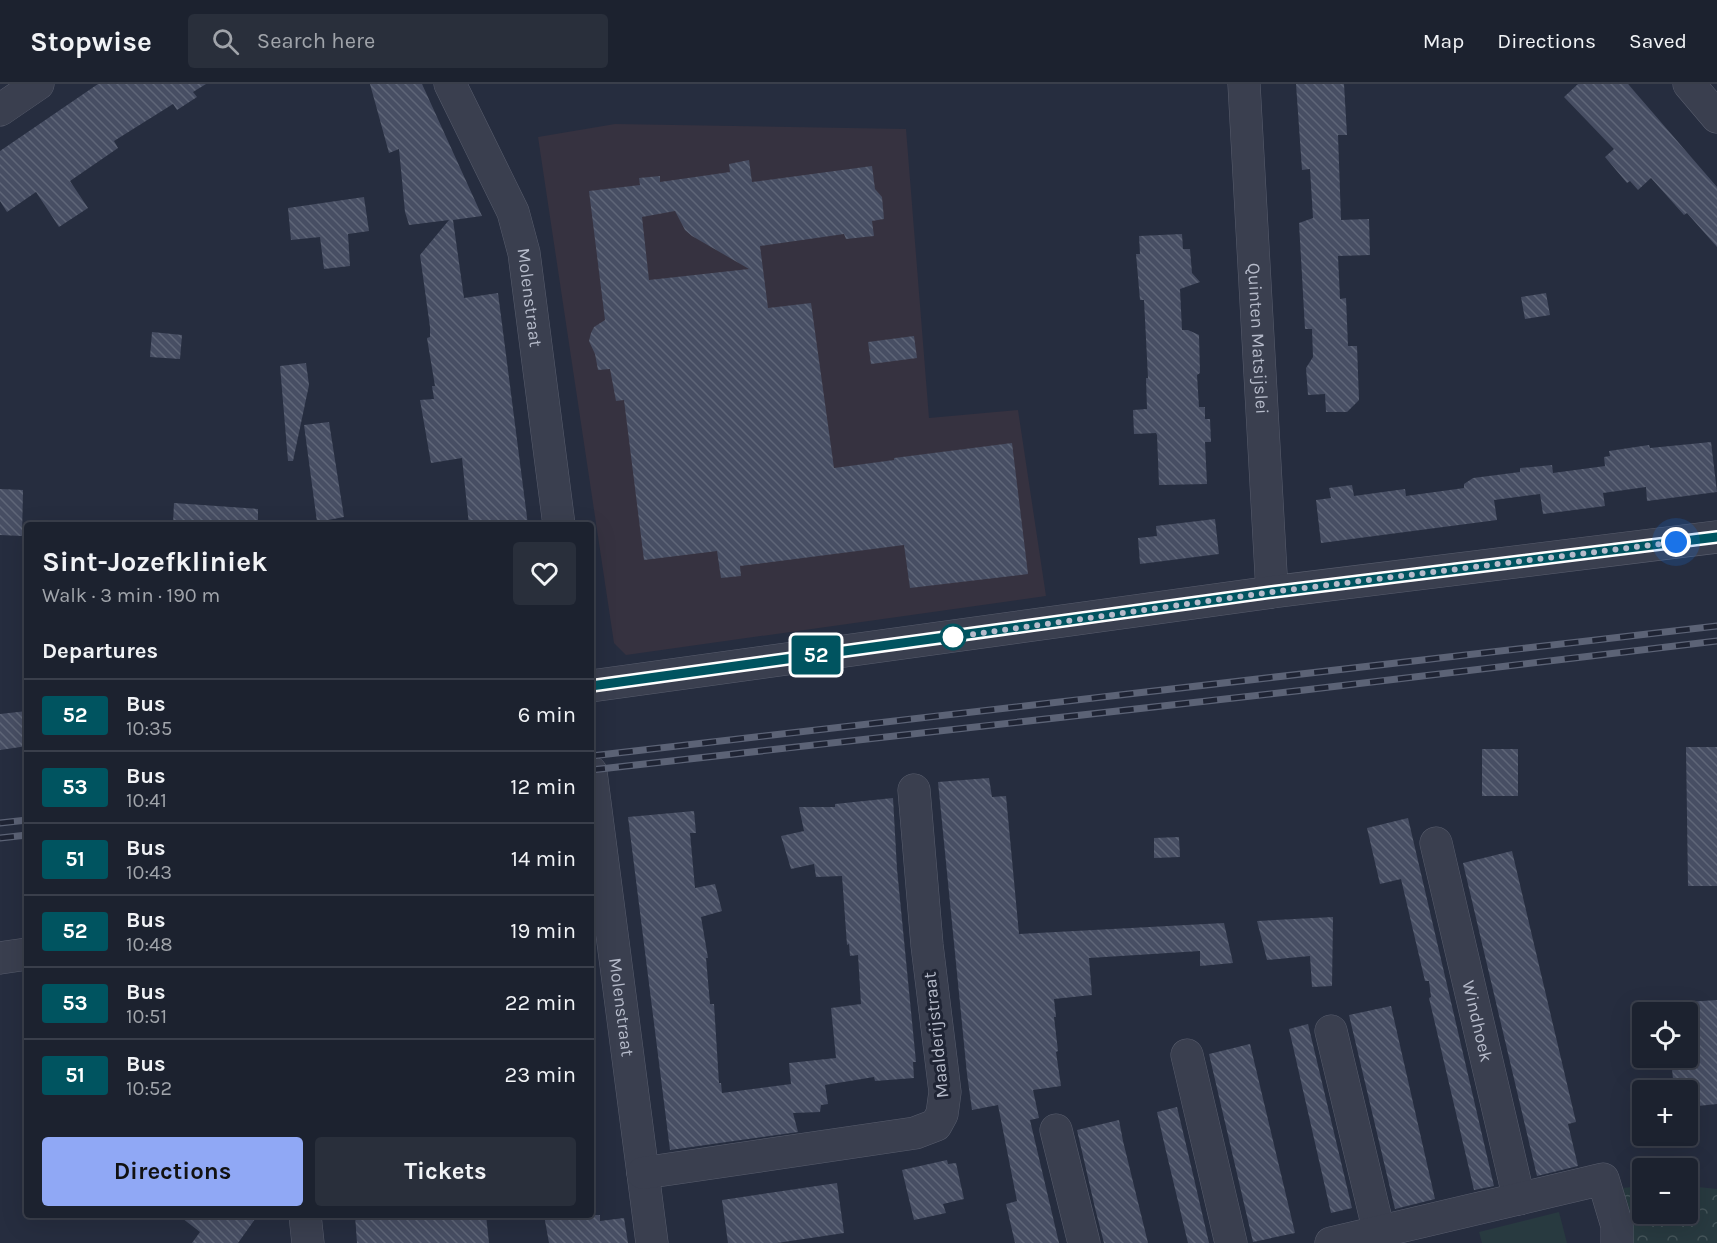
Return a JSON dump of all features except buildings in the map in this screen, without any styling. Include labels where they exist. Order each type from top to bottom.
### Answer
[{"type":"street","points":[[0,110],[38,84]]},
{"type":"street","name":"Molenstraat","points":[[450,84],[513,212],[519,231],[524,253],[559,522]]},
{"type":"street","name":"Quinten Matsijslei","points":[[1244,84],[1272,592]]},
{"type":"street","points":[[1689,84],[1717,117]]},
{"type":"street","points":[[594,686],[1272,592],[1717,537]]},
{"type":"street","name":"Maalderijstraat","points":[[643,1173],[915,1133],[936,1125],[942,1114],[945,1092],[927,945],[914,790]]},
{"type":"street","name":"Molenstraat","points":[[594,813],[598,878],[652,1243]]},
{"type":"street","name":"Windhoek","points":[[1436,843],[1519,1199]]},
{"type":"street","points":[[0,958],[24,954]]},
{"type":"street","points":[[1331,1031],[1379,1232]]},
{"type":"street","points":[[1187,1055],[1231,1243]]},
{"type":"street","points":[[1056,1130],[1084,1243]]},
{"type":"street","points":[[1331,1243],[1603,1179],[1617,1226],[1617,1243]]},
{"type":"street","points":[[305,1218],[308,1243]]},
{"type":"shaded area","points":[[615,124],[906,129],[929,418],[1018,410],[1046,596],[626,655],[614,643],[538,137]]},
{"type":"green space","points":[[1632,1187],[1632,1224],[1698,1224],[1698,1187],[1717,1189],[1717,1243],[1630,1243],[1631,1221],[1623,1188]]},
{"type":"green space","points":[[1559,1212],[1567,1243],[1482,1243],[1479,1232]]},
{"type":"railway","points":[[594,756],[1717,626]]},
{"type":"railway","points":[[594,770],[1717,641]]},
{"type":"railway","points":[[0,823],[24,820]]},
{"type":"railway","points":[[0,838],[24,835]]},
{"type":"bus line","name":"52","points":[[594,686],[1272,592],[1717,537]]},
{"type":"route","points":[[953,637],[947,638],[1272,592],[1676,542]]}]
